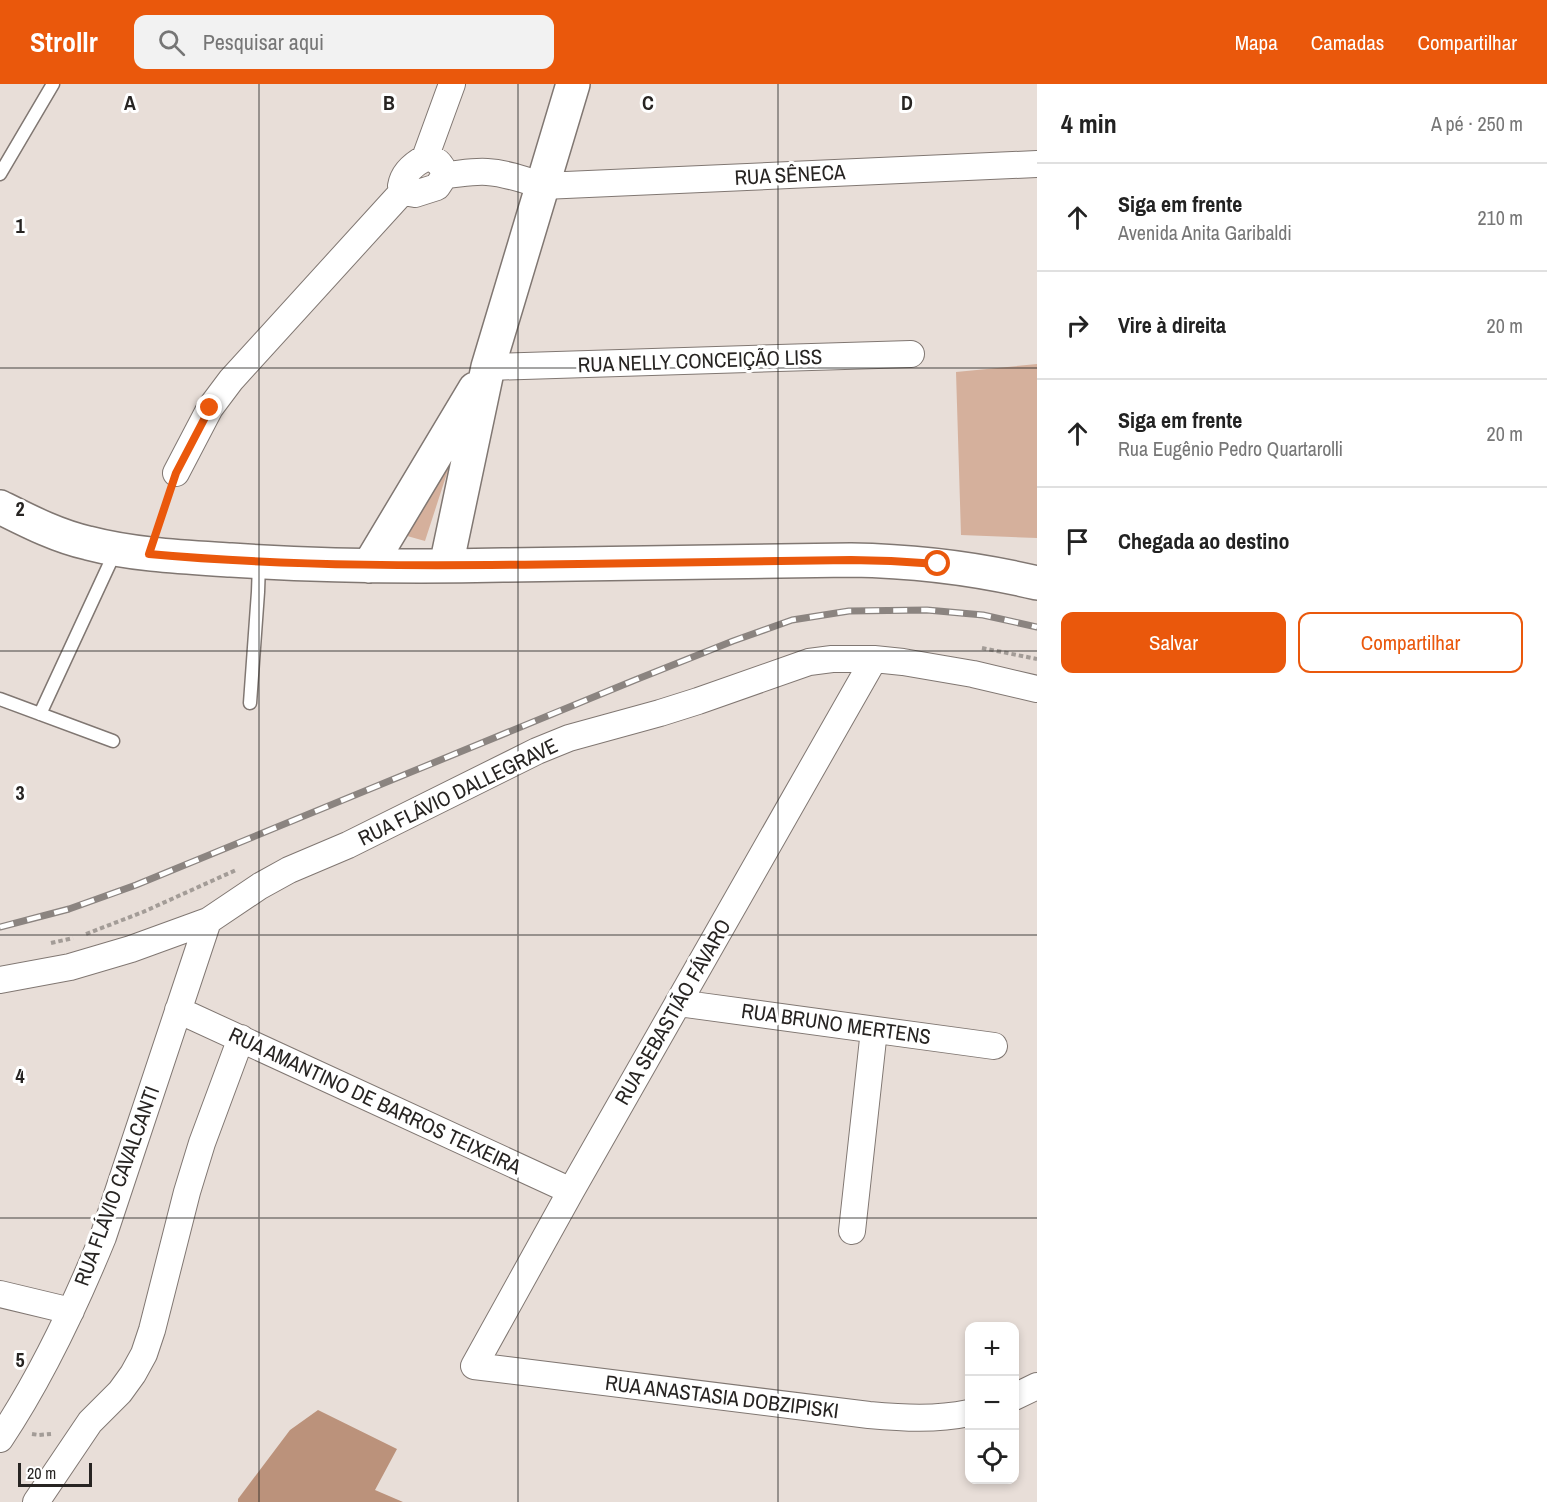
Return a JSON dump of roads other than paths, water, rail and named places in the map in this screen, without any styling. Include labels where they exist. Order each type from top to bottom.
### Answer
[{"type":"main road","points":[[446,566],[488,367],[573,84]]},
{"type":"main road","points":[[369,566],[488,367]]},
{"type":"main road","points":[[0,507],[61,535],[87,543],[149,554],[259,562],[369,566],[891,561],[938,564],[1037,583]]},
{"type":"street","points":[[424,158],[437,161],[445,175],[437,187],[415,194],[404,190],[401,186],[402,179],[424,158],[452,84]]},
{"type":"street","name":"RUA SÊNECA","points":[[445,175],[489,172],[504,174],[543,186],[1037,164]]},
{"type":"street","points":[[176,473],[210,408],[231,381],[404,190]]},
{"type":"street","name":"RUA NELLY CONCEIÇÃO LISS","points":[[488,367],[911,354]]},
{"type":"street","name":"RUA FLÁVIO DALLEGRAVE","points":[[0,980],[80,964],[131,950],[208,921],[260,886],[289,870],[348,844],[537,751],[568,738],[689,704],[809,662],[832,658],[903,662],[1037,689]]},
{"type":"street","name":"RUA SEBASTIÃO FÁVARO","points":[[474,1366],[874,659]]},
{"type":"street","name":"RUA FLÁVIO CAVALCANTI","points":[[4,1433],[53,1348],[102,1238],[208,921]]},
{"type":"street","name":"RUA BRUNO MERTENS","points":[[678,1003],[994,1046]]},
{"type":"street","name":"RUA AMANTINO DE BARROS TEIXEIRA","points":[[178,1010],[571,1191]]},
{"type":"street","points":[[852,1231],[874,1030]]},
{"type":"street","points":[[36,1502],[90,1422],[120,1392],[134,1374],[144,1354],[202,1143],[241,1038]]},
{"type":"street","points":[[0,1294],[71,1311]]},
{"type":"street","name":"RUA ANASTASIA DOBZIPISKI","points":[[474,1366],[869,1415],[911,1418],[951,1417],[965,1414]]},
{"type":"street","points":[[1019,1395],[1037,1386]]},
{"type":"lane","points":[[0,174],[53,84]]},
{"type":"lane","points":[[40,714],[117,549]]},
{"type":"lane","points":[[250,703],[259,562]]},
{"type":"lane","points":[[0,699],[113,741]]},
{"type":"railway","points":[[0,927],[69,909],[136,885],[635,680],[792,620],[849,611],[927,610],[983,615],[1037,627]]}]
